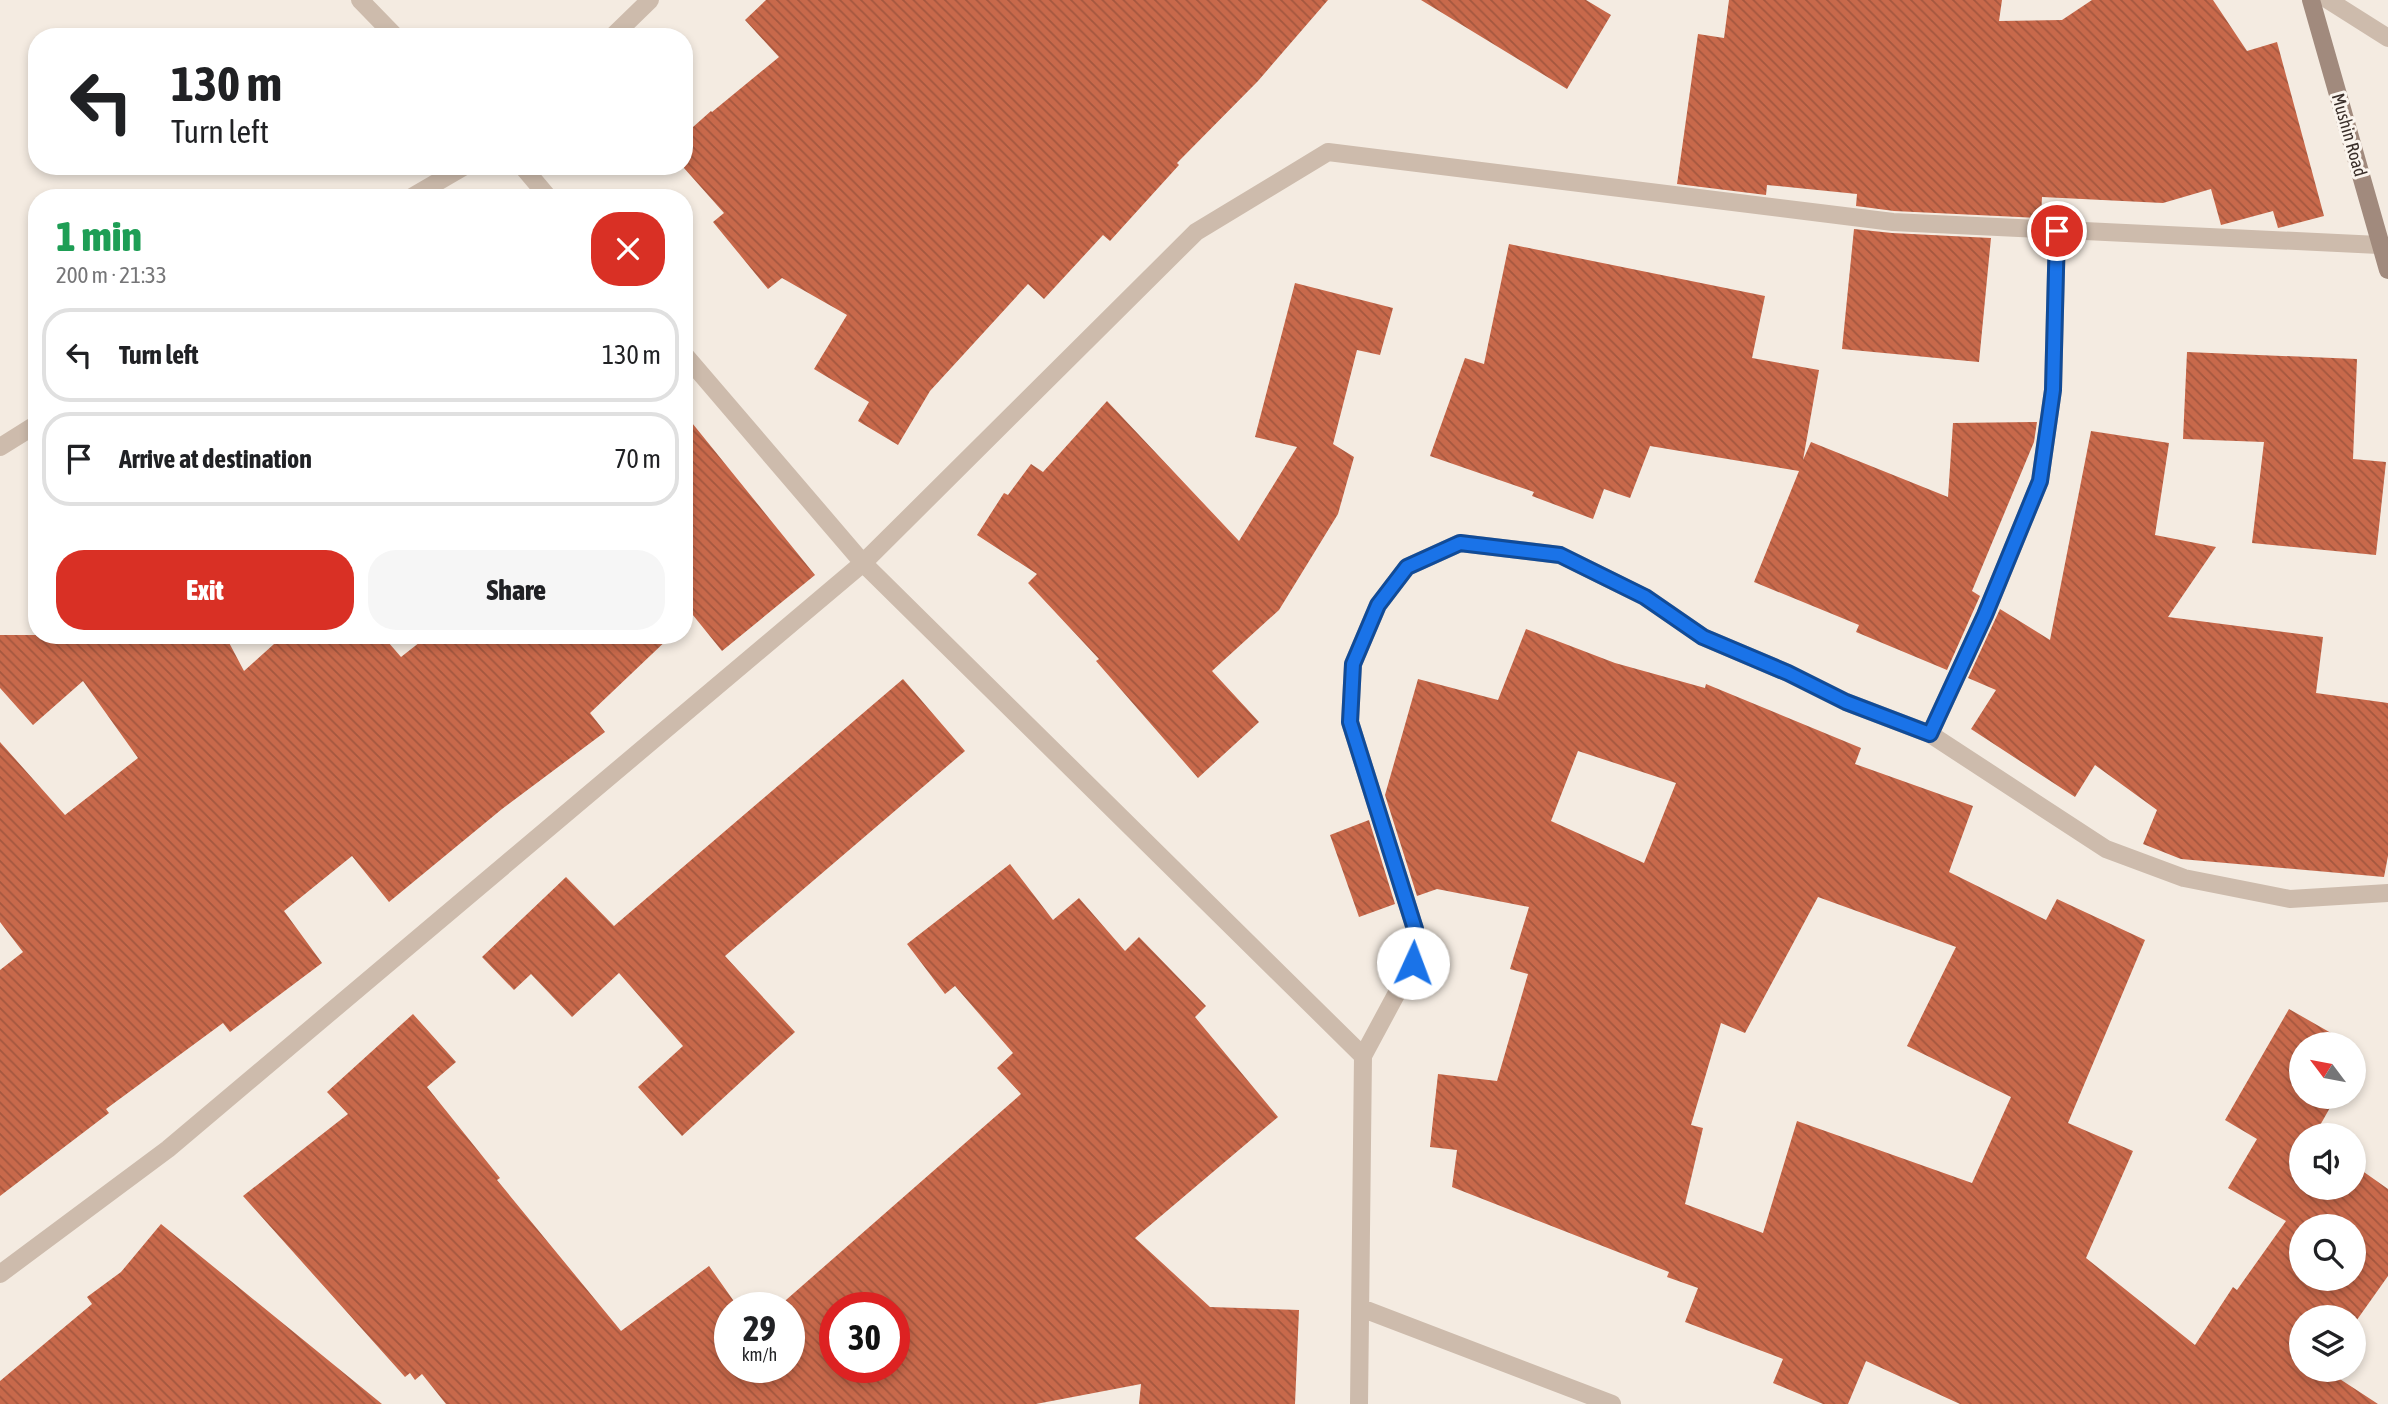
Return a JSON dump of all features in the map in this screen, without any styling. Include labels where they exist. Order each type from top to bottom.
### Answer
[{"type":"main road","name":"Mushin Road","points":[[2311,0],[2388,270]]},
{"type":"street","points":[[360,0],[387,28]]},
{"type":"street","points":[[621,28],[650,0]]},
{"type":"street","points":[[2328,0],[2388,38]]},
{"type":"street","points":[[0,1273],[168,1149],[863,563],[1196,232],[1328,152],[1892,222],[2379,245]]},
{"type":"street","points":[[425,189],[450,175]]},
{"type":"street","points":[[530,175],[541,189]]},
{"type":"street","points":[[1930,734],[1985,615],[2040,481],[2053,390],[2057,231]]},
{"type":"street","points":[[693,364],[863,563],[1363,1056]]},
{"type":"street","points":[[0,447],[28,430]]},
{"type":"street","points":[[1359,1404],[1363,1056],[1413,963],[1415,929],[1350,722],[1353,664],[1378,605],[1407,567],[1460,543],[1560,555],[1645,597],[1703,637],[1788,673],[1846,702],[1930,734],[2106,849],[2184,878],[2290,899],[2388,893]]},
{"type":"street","points":[[1361,1308],[1612,1404]]},
{"type":"building","points":[[766,0],[1328,0],[1258,81],[1177,163],[1179,165],[1110,241],[1103,235],[1044,299],[1028,284],[930,391],[898,445],[858,421],[869,402],[814,369],[847,315],[782,278],[768,289],[713,222],[724,213],[690,175],[693,175],[693,127],[779,57],[745,20]]},
{"type":"building","points":[[1421,0],[1586,0],[1611,15],[1567,89]]},
{"type":"building","points":[[1729,0],[2002,0],[1999,21],[2062,20],[2092,0],[2213,0],[2247,51],[2277,42],[2324,216],[2278,228],[2273,211],[2221,225],[2211,189],[2163,203],[2042,197],[2041,218],[1894,211],[1856,206],[1857,194],[1767,185],[1766,195],[1677,184],[1698,34],[1724,38]]},
{"type":"building","points":[[1854,229],[1991,238],[1979,362],[1842,349]]},
{"type":"building","points":[[1509,244],[1765,296],[1752,358],[1819,370],[1803,460],[1811,442],[1948,497],[1953,423],[2037,422],[2034,442],[1972,591],[1980,596],[1947,670],[1856,632],[1859,625],[1754,582],[1799,471],[1650,446],[1630,498],[1604,489],[1593,519],[1532,496],[1534,492],[1430,456],[1465,358],[1484,364]]},
{"type":"building","points":[[1295,283],[1393,308],[1380,355],[1357,350],[1333,444],[1354,457],[1338,514],[1279,610],[1212,671],[1259,722],[1198,778],[1096,661],[1099,659],[1028,583],[1037,574],[977,535],[1004,493],[1008,495],[1031,464],[1043,472],[1107,401],[1239,541],[1297,447],[1255,437]]},
{"type":"building","points":[[2187,352],[2357,359],[2353,459],[2386,462],[2376,555],[2252,543],[2264,442],[2183,439]]},
{"type":"building","points":[[693,424],[815,575],[722,651],[693,615]]},
{"type":"building","points":[[2091,431],[2169,443],[2155,535],[2216,547],[2168,617],[2323,637],[2316,693],[2388,703],[2388,856],[2384,877],[2181,859],[2143,844],[2157,810],[2095,765],[2075,797],[1971,729],[1996,690],[1968,678],[2000,609],[2050,640]]},
{"type":"building","points":[[1526,629],[1615,663],[1705,688],[1706,684],[1861,748],[1855,764],[1973,806],[1949,872],[2046,920],[2057,899],[2145,940],[2068,1123],[2133,1151],[2086,1258],[2195,1345],[2233,1287],[2237,1290],[2286,1221],[2228,1188],[2257,1139],[2225,1120],[2289,1009],[2329,1032],[2289,1032],[2289,1110],[2329,1110],[2321,1123],[2289,1123],[2289,1200],[2366,1200],[2366,1173],[2388,1189],[2388,1276],[2366,1307],[2289,1305],[2289,1382],[2344,1382],[2378,1404],[1960,1404],[1866,1361],[1848,1404],[1823,1404],[1773,1383],[1783,1359],[1685,1322],[1698,1288],[1667,1277],[1669,1272],[1452,1187],[1457,1150],[1430,1147],[1438,1074],[1497,1081],[1528,974],[1510,969],[1529,907],[1437,889],[1417,896],[1385,795],[1418,679],[1498,700]],"holes":[[[1578,751],[1676,783],[1644,863],[1551,821]],[[1818,897],[1956,947],[1907,1046],[2011,1097],[1972,1183],[1797,1121],[1763,1233],[1685,1204],[1703,1128],[1691,1125],[1721,1023],[1745,1033]]]},
{"type":"building","points":[[0,635],[28,635],[28,644],[230,644],[244,671],[274,644],[390,644],[401,657],[418,644],[663,644],[590,713],[605,732],[502,809],[389,902],[352,856],[284,911],[322,963],[230,1032],[223,1023],[106,1109],[109,1113],[0,1196],[0,970],[23,952],[0,922],[0,742],[65,815],[138,758],[83,681],[33,725],[0,688]]},
{"type":"building","points":[[903,679],[965,751],[725,956],[795,1032],[682,1136],[638,1087],[683,1046],[619,973],[572,1017],[531,974],[514,990],[482,957],[566,877],[614,926]]},
{"type":"building","points":[[1369,820],[1395,904],[1359,917],[1330,835]]},
{"type":"building","points":[[1010,864],[1053,920],[1079,898],[1125,951],[1139,937],[1206,1006],[1195,1017],[1278,1117],[1135,1238],[1210,1307],[1299,1310],[1295,1404],[1139,1404],[1141,1384],[1036,1404],[446,1404],[422,1374],[415,1380],[410,1373],[405,1377],[243,1196],[348,1114],[327,1092],[413,1014],[456,1062],[427,1087],[500,1178],[497,1180],[621,1331],[709,1266],[727,1292],[714,1292],[714,1383],[805,1383],[805,1292],[795,1292],[1021,1094],[997,1068],[1013,1053],[955,986],[945,994],[907,944]]},
{"type":"building","points":[[161,1224],[382,1404],[0,1404],[0,1381],[92,1304],[87,1297],[121,1272]]},
{"type":"route","points":[[1413,963],[1415,929],[1350,722],[1353,664],[1378,605],[1407,567],[1460,543],[1560,555],[1645,597],[1703,637],[1788,673],[1846,702],[1930,734],[1985,615],[2040,481],[2053,390],[2057,231]]}]
